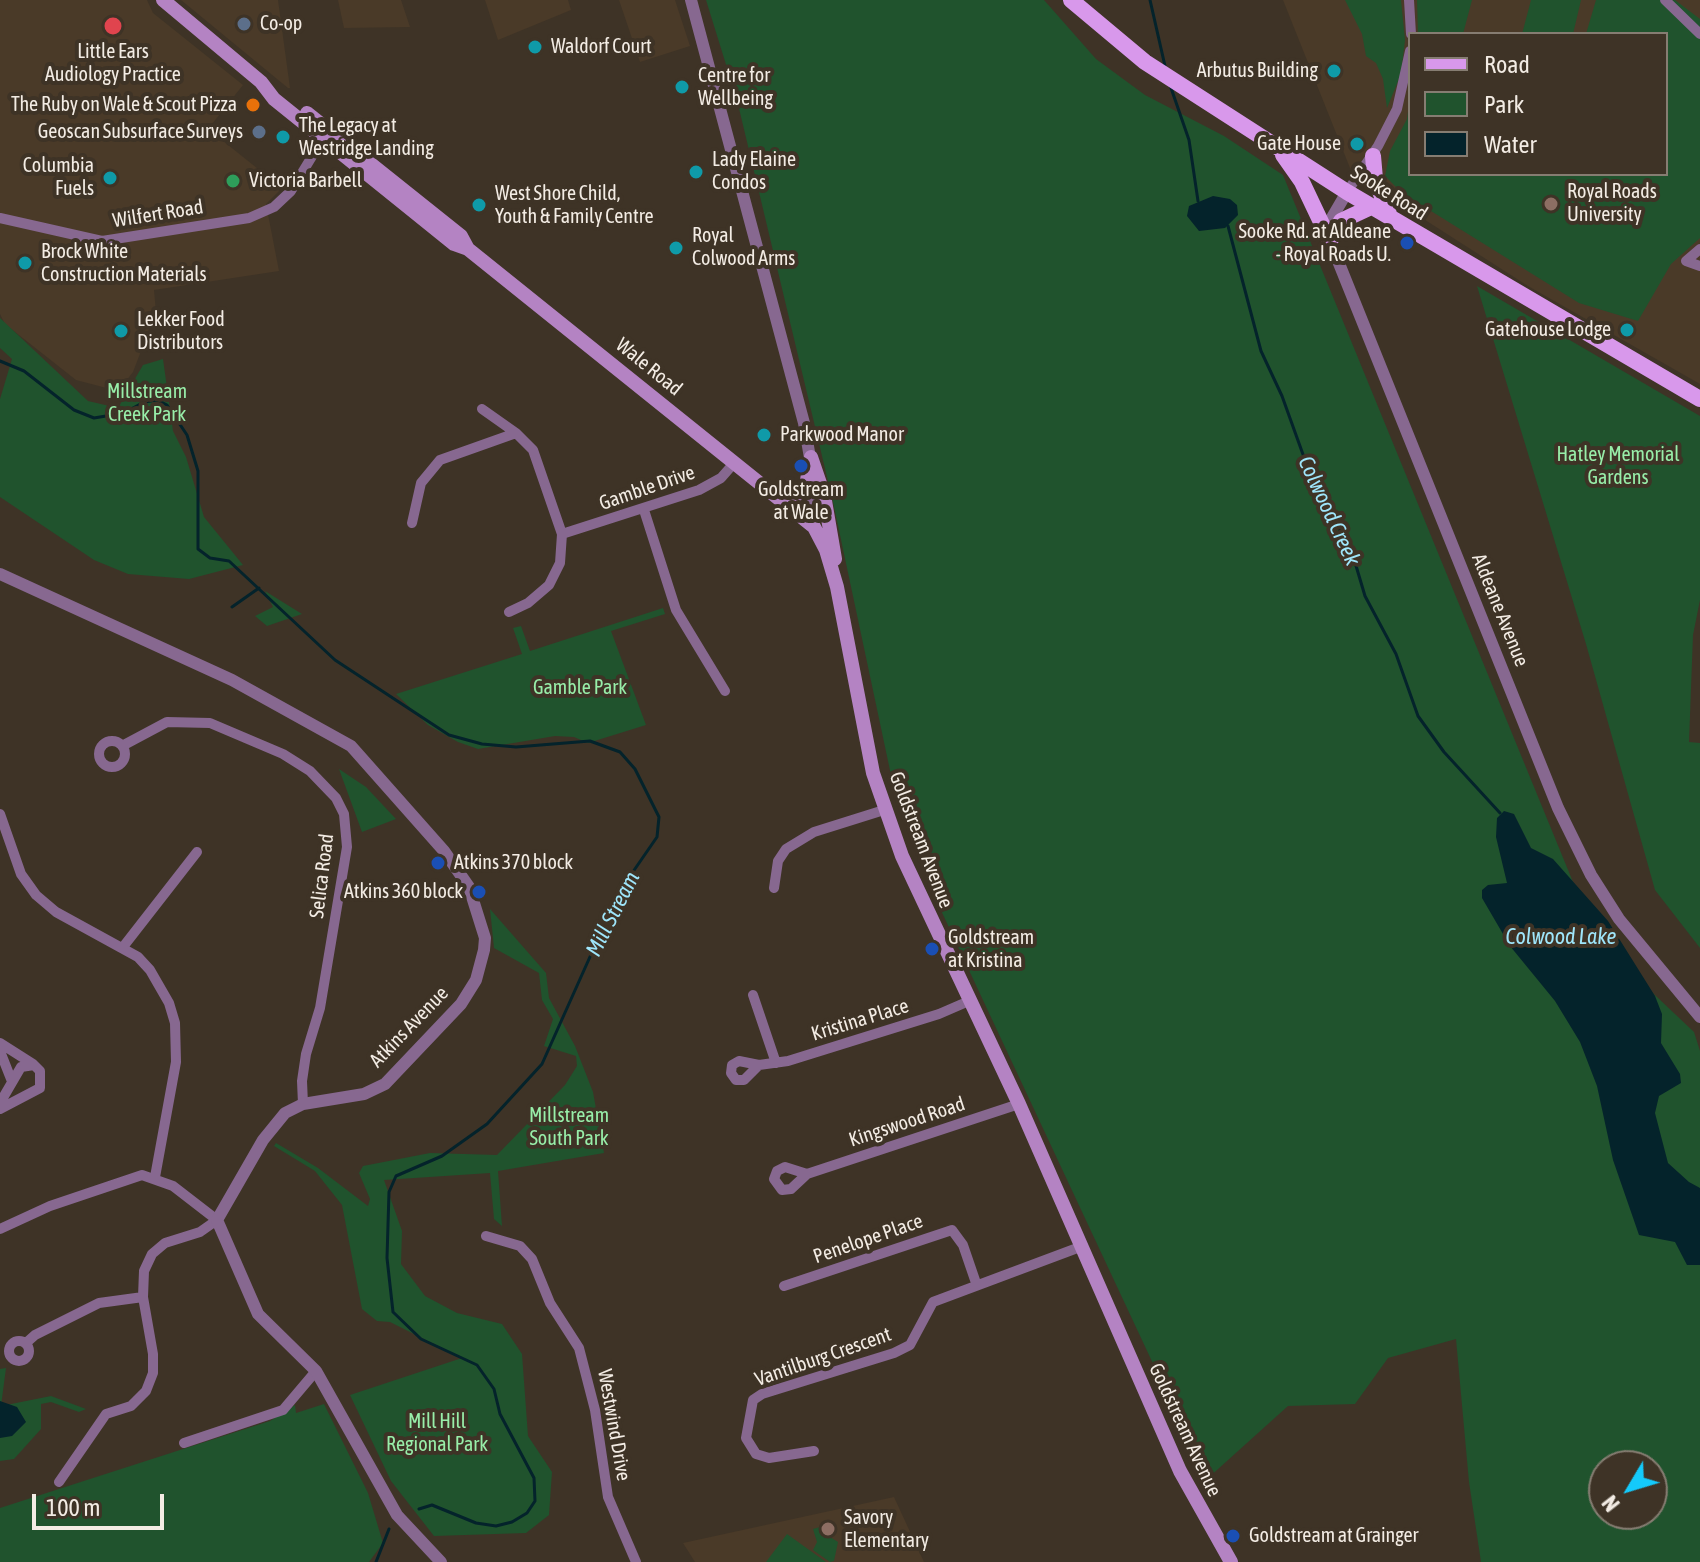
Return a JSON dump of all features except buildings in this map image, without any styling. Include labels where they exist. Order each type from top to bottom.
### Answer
[{"type":"main road","name":"Wale Road","points":[[163,0],[261,82],[280,91],[326,134],[395,190],[461,236],[468,249],[804,517]]},
{"type":"main road","name":"Sooke Road","points":[[1071,0],[1145,62],[1347,192],[1700,399]]},
{"type":"main road","points":[[1275,144],[1302,182],[1330,241]]},
{"type":"main road","points":[[1373,156],[1375,179],[1391,219]]},
{"type":"main road","points":[[1330,241],[1341,221],[1371,207]]},
{"type":"main road","points":[[787,503],[806,487],[811,457]]},
{"type":"main road","points":[[811,457],[832,530],[837,587]]},
{"type":"main road","name":"Goldstream Avenue","points":[[804,517],[821,538],[837,587],[863,728],[884,810],[924,907],[1019,1104],[1180,1471],[1231,1562]]},
{"type":"street","points":[[691,0],[795,384],[811,457],[814,497],[804,517]]},
{"type":"street","points":[[1409,0],[1411,32]]},
{"type":"street","points":[[1665,0],[1700,34]]},
{"type":"street","points":[[1330,241],[1330,221],[1373,156],[1397,109],[1408,60]]},
{"type":"street","name":"Wilfert Road","points":[[0,218],[102,241],[249,218],[284,198],[326,134]]},
{"type":"street","name":"Aldeane Avenue","points":[[1330,241],[1573,841],[1619,919],[1700,1017]]},
{"type":"street","points":[[1700,249],[1686,261],[1700,266]]},
{"type":"street","points":[[482,409],[516,433],[537,459],[562,534],[560,563],[549,585],[528,603],[509,612]]},
{"type":"street","points":[[412,523],[421,483],[440,460],[516,433]]},
{"type":"street","name":"Gamble Drive","points":[[562,534],[644,510],[711,485],[735,462]]},
{"type":"street","points":[[644,510],[676,610],[725,691]]},
{"type":"street","name":"Atkins Avenue","points":[[0,574],[232,680],[351,746],[444,851],[469,887],[483,929],[484,950],[476,980],[461,1004],[385,1084],[364,1094],[303,1104],[285,1113],[271,1128],[217,1220]]},
{"type":"street","name":"Selica Road","points":[[122,746],[145,730],[167,722],[210,723],[283,754],[310,771],[336,798],[344,814],[347,847],[320,1008],[304,1067],[303,1104]]},
{"type":"street","points":[[774,888],[778,861],[786,849],[814,832],[884,810]]},
{"type":"street","points":[[0,814],[21,874],[36,895],[56,912],[123,947],[150,970],[169,1003],[175,1023],[176,1062],[152,1177]]},
{"type":"street","points":[[123,947],[197,852]]},
{"type":"street","points":[[753,995],[776,1063]]},
{"type":"street","name":"Kristina Place","points":[[759,1065],[776,1063],[939,1014],[969,1001]]},
{"type":"street","points":[[0,1043],[34,1065],[43,1077],[40,1088],[0,1106]]},
{"type":"street","points":[[0,1051],[11,1079]]},
{"type":"street","points":[[0,1106],[11,1079],[21,1067],[34,1065]]},
{"type":"street","name":"Kingswood Road","points":[[807,1174],[1019,1104]]},
{"type":"street","points":[[0,1229],[50,1206],[142,1175],[173,1186],[217,1220],[258,1314],[316,1371],[397,1515],[441,1562]]},
{"type":"street","points":[[59,1482],[106,1414],[131,1406],[146,1391],[153,1373],[153,1354],[143,1297],[144,1271],[152,1254],[165,1243],[200,1232],[217,1220]]},
{"type":"street","name":"Penelope Place","points":[[784,1286],[952,1230],[963,1245],[976,1283]]},
{"type":"street","name":"Westwind Drive","points":[[486,1236],[520,1246],[532,1259],[550,1303],[573,1335],[589,1381],[608,1497],[636,1562]]},
{"type":"street","name":"Vantilburg Crescent","points":[[814,1451],[769,1458],[756,1454],[746,1438],[753,1400],[762,1394],[894,1353],[910,1345],[933,1302],[976,1283],[1080,1247]]},
{"type":"street","points":[[26,1343],[35,1335],[99,1303],[143,1297]]},
{"type":"street","points":[[184,1443],[283,1410],[316,1371]]},
{"type":"shaded area","points":[[0,0],[147,0],[153,13],[243,85],[208,129],[282,188],[266,204],[279,271],[154,290],[156,312],[133,372],[118,391],[76,380],[5,324],[0,314]]},
{"type":"shaded area","points":[[181,0],[278,0],[290,88],[288,88]]},
{"type":"shaded area","points":[[338,0],[401,0],[410,27],[344,28]]},
{"type":"shaded area","points":[[485,0],[568,0],[571,10],[498,40]]},
{"type":"shaded area","points":[[619,0],[675,0],[690,46],[640,62]]},
{"type":"shaded area","name":"Royal Roads University","points":[[1283,0],[1700,0],[1700,384],[1528,286],[1352,173]]},
{"type":"shaded area","name":"Savory Elementary","points":[[894,1497],[924,1562],[695,1562],[683,1543]]},
{"type":"green space","points":[[706,0],[1044,0],[1096,59],[1145,95],[1224,136],[1283,175],[1573,882],[1639,980],[1694,1032],[1700,1051],[1700,1562],[1481,1562],[1469,1482],[1456,1339],[1388,1358],[1355,1404],[1288,1406],[1207,1479],[931,889],[891,775],[833,502],[737,100]]},
{"type":"green space","points":[[1345,0],[1401,0],[1405,40],[1401,74],[1387,108],[1383,79],[1376,63],[1366,56],[1362,34]]},
{"type":"green space","points":[[1417,0],[1472,0],[1464,32],[1418,32]]},
{"type":"green space","points":[[1531,0],[1581,0],[1573,32],[1523,32]]},
{"type":"green space","points":[[1596,0],[1675,0],[1700,19],[1700,238],[1671,264],[1638,321],[1579,303],[1402,193],[1385,176],[1390,151],[1408,112],[1408,176],[1668,176],[1668,32],[1587,32]]},
{"type":"green space","name":"Hatley Memorial Gardens","points":[[1477,286],[1700,416],[1700,600],[1693,635],[1689,742],[1700,743],[1700,948],[1655,890],[1586,644]]},
{"type":"green space","name":"Millstream Creek Park","points":[[0,318],[88,401],[118,408],[143,365],[163,359],[173,431],[186,457],[204,517],[243,565],[189,579],[128,574],[94,560],[0,497],[0,399],[12,359],[0,348]]},
{"type":"green space","points":[[265,591],[302,614],[267,626],[255,616],[273,607]]},
{"type":"green space","name":"Gamble Park","points":[[663,608],[665,614],[611,631],[646,725],[588,743],[574,737],[555,736],[478,749],[428,725],[396,694],[522,654],[513,628],[521,626],[530,651]]},
{"type":"green space","points":[[339,769],[366,787],[396,819],[362,832]]},
{"type":"green space","name":"Millstream South Park","points":[[490,909],[546,973],[549,998],[575,1046],[593,1092],[604,1153],[498,1171],[502,1226],[494,1219],[490,1173],[384,1180],[402,1231],[401,1264],[425,1296],[457,1313],[502,1324],[522,1354],[528,1436],[552,1472],[549,1515],[526,1533],[434,1536],[391,1481],[350,1395],[462,1358],[390,1322],[377,1321],[362,1309],[342,1205],[315,1171],[274,1146],[276,1143],[318,1168],[368,1206],[370,1199],[359,1173],[363,1166],[430,1153],[497,1155],[565,1085],[577,1066],[576,1056],[544,1046],[553,1019],[542,1000],[539,973],[494,948]]},
{"type":"green space","points":[[6,1368],[1,1406],[51,1396],[86,1409],[79,1412],[51,1402],[41,1404],[41,1429],[14,1459],[0,1461],[0,1369]]},
{"type":"green space","name":"Mill Hill Regional Park","points":[[324,1404],[368,1493],[383,1543],[369,1562],[0,1562],[0,1508],[270,1421],[295,1405],[296,1413]]},
{"type":"green space","points":[[827,1525],[830,1537],[838,1542],[834,1561],[830,1562],[813,1550],[817,1542],[813,1529]]},
{"type":"green space","points":[[787,1534],[826,1562],[766,1562]]},
{"type":"water","points":[[1213,196],[1230,199],[1237,205],[1238,215],[1225,228],[1199,231],[1187,216],[1189,206]]},
{"type":"water","name":"Colwood Lake","points":[[1504,811],[1514,814],[1531,848],[1553,859],[1608,921],[1655,996],[1662,1014],[1661,1043],[1680,1074],[1681,1083],[1659,1096],[1655,1113],[1668,1163],[1700,1188],[1700,1265],[1687,1265],[1675,1242],[1639,1235],[1613,1160],[1597,1086],[1580,1042],[1555,1001],[1510,946],[1482,898],[1482,890],[1488,885],[1507,883],[1496,837],[1497,818]]},
{"type":"water","points":[[0,1401],[17,1407],[26,1422],[12,1436],[0,1438]]},
{"type":"waterway","name":"Colwood Creek","points":[[1150,0],[1165,66]]},
{"type":"waterway","name":"Colwood Creek","points":[[1170,85],[1189,140],[1198,201]]},
{"type":"waterway","name":"Colwood Creek","points":[[1228,226],[1261,351],[1282,396],[1305,460],[1354,559],[1365,596],[1396,654],[1418,716],[1444,752],[1500,813]]},
{"type":"waterway","name":"Mill Stream","points":[[0,361],[24,371],[74,410],[94,418],[124,413],[144,402],[157,400],[167,405],[187,435],[198,471],[198,549],[210,558],[229,561],[335,660],[449,735],[482,744],[516,747],[590,741],[620,752],[635,769],[659,817],[657,837],[619,892],[542,1064],[487,1124],[442,1156],[396,1176],[389,1192],[387,1258],[393,1312],[421,1339],[477,1365],[494,1389],[500,1414],[534,1478],[535,1501],[527,1513],[512,1522],[496,1526],[476,1523],[432,1505],[419,1509]]},
{"type":"waterway","points":[[232,607],[259,588]]},
{"type":"waterway","name":"Mill Stream","points":[[376,1562],[389,1529]]},
{"type":"place","name":"Co-op","points":[[244,24]]},
{"type":"place","name":"Little Ears Audiology Practice","points":[[113,26]]},
{"type":"place","name":"Waldorf Court","points":[[535,47]]},
{"type":"place","name":"Arbutus Building","points":[[1334,71]]},
{"type":"place","name":"Centre for Wellbeing","points":[[682,87]]},
{"type":"place","name":"The Ruby on Wale & Scout Pizza","points":[[253,105]]},
{"type":"place","name":"Geoscan Subsurface Surveys","points":[[259,132]]},
{"type":"place","name":"The Legacy at Westridge Landing","points":[[283,137]]},
{"type":"place","name":"Gate House","points":[[1357,144]]},
{"type":"place","name":"Lady Elaine Condos","points":[[696,172]]},
{"type":"place","name":"Columbia Fuels","points":[[110,178]]},
{"type":"place","name":"Victoria Barbell","points":[[233,181]]},
{"type":"place","name":"Royal Roads University","points":[[1551,204]]},
{"type":"place","name":"West Shore Child, Youth & Family Centre","points":[[479,205]]},
{"type":"place","name":"Sooke Rd. at Aldeane - Royal Roads U.","points":[[1407,243]]},
{"type":"place","name":"Royal Colwood Arms","points":[[676,248]]},
{"type":"place","name":"Brock White Construction Materials","points":[[25,263]]},
{"type":"place","name":"Gatehouse Lodge","points":[[1627,330]]},
{"type":"place","name":"Lekker Food Distributors","points":[[121,331]]},
{"type":"place","name":"Parkwood Manor","points":[[764,435]]},
{"type":"place","name":"Goldstream at Wale","points":[[801,466]]},
{"type":"place","name":"Atkins 370 block","points":[[438,863]]},
{"type":"place","name":"Atkins 360 block","points":[[479,892]]},
{"type":"place","name":"Goldstream at Kristina","points":[[932,949]]},
{"type":"place","name":"Savory Elementary","points":[[828,1529]]},
{"type":"place","name":"Goldstream at Grainger","points":[[1233,1536]]}]
